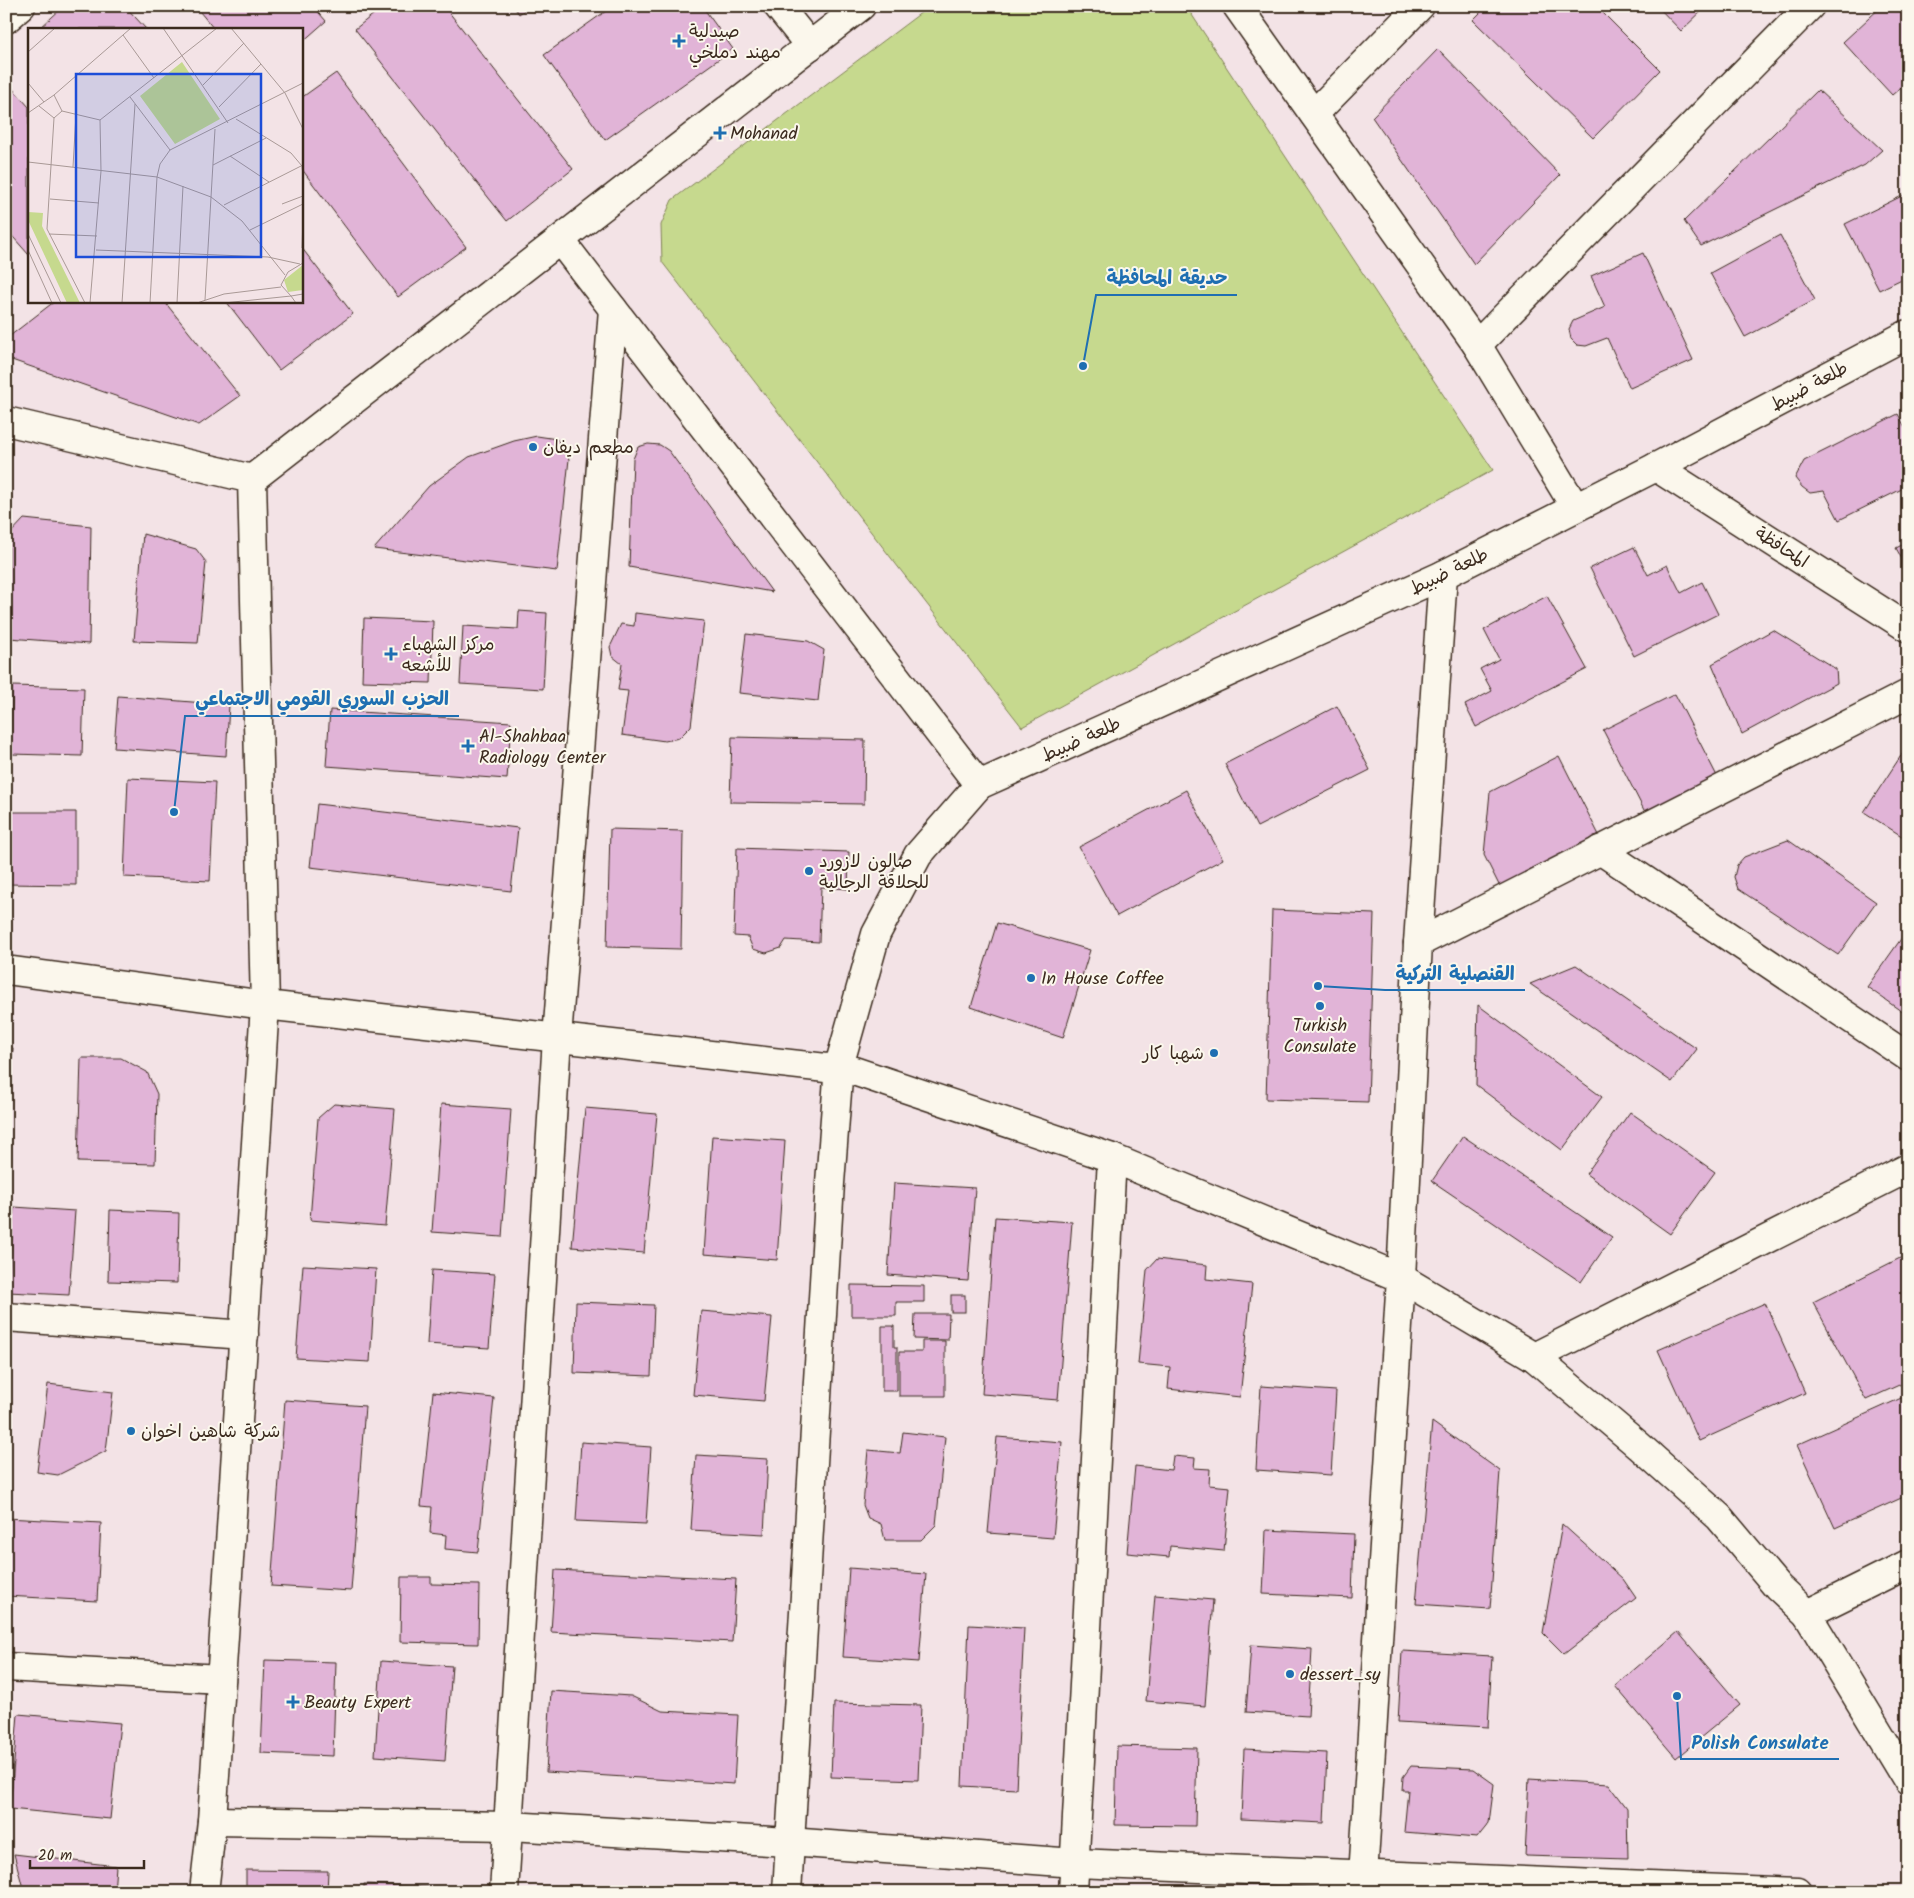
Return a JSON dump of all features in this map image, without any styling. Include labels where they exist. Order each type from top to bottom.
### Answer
[{"type":"street","points":[[6,19],[21,6]]},
{"type":"street","points":[[778,6],[810,46]]},
{"type":"street","points":[[252,479],[861,6]]},
{"type":"street","points":[[1237,6],[1477,344],[1575,507]]},
{"type":"street","points":[[1314,114],[1420,6]]},
{"type":"street","points":[[1477,344],[1810,6]]},
{"type":"street","points":[[560,240],[979,785],[918,855],[876,934],[839,1066],[830,1183],[787,1892]]},
{"type":"street","points":[[504,1892],[556,1038],[613,308]]},
{"type":"street","name":"طلعة ضبيط","points":[[979,785],[1443,575],[1656,467],[1908,334]]},
{"type":"street","points":[[6,422],[252,479]]},
{"type":"street","name":"المحافظة","points":[[1656,467],[1908,628]]},
{"type":"street","points":[[204,1892],[212,1821],[265,1005],[252,479]]},
{"type":"street","points":[[1362,1884],[1401,1278],[1418,943],[1443,575]]},
{"type":"street","points":[[1418,943],[1908,694]]},
{"type":"street","points":[[1600,850],[1908,1057]]},
{"type":"street","points":[[6,970],[265,1005],[826,1068],[839,1066],[1112,1158],[1401,1278],[1534,1357],[1637,1444],[1719,1517],[1778,1587],[1807,1614],[1908,1781]]},
{"type":"street","points":[[1073,1892],[1112,1158]]},
{"type":"street","points":[[1534,1357],[1908,1168]]},
{"type":"street","points":[[6,1317],[244,1334]]},
{"type":"street","points":[[1807,1614],[1908,1564]]},
{"type":"street","points":[[6,1667],[221,1679]]},
{"type":"street","points":[[212,1821],[509,1826],[789,1842],[1362,1884],[1798,1892]]},
{"type":"green space","points":[[930,6],[1186,6],[1493,470],[1022,727],[662,262],[661,225],[672,200]]},
{"type":"building","points":[[64,6],[125,6],[145,28],[40,28]]},
{"type":"building","points":[[195,6],[313,6],[326,21],[302,42],[302,28],[213,28]]},
{"type":"building","points":[[384,6],[444,6],[573,169],[507,221],[355,29]]},
{"type":"building","points":[[513,6],[530,6],[519,14]]},
{"type":"building","points":[[613,6],[702,6],[733,49],[605,140],[544,55]]},
{"type":"building","points":[[1487,6],[1596,6],[1660,70],[1593,138],[1473,20]]},
{"type":"building","points":[[1657,6],[1707,6],[1681,31]]},
{"type":"building","points":[[1882,6],[1908,6],[1908,81],[1892,95],[1843,42]]},
{"type":"building","points":[[1438,49],[1560,175],[1474,264],[1372,117]]},
{"type":"building","points":[[336,73],[466,247],[398,297],[302,169],[302,97]]},
{"type":"building","points":[[6,81],[28,106],[28,254],[6,229]]},
{"type":"building","points":[[1818,90],[1882,150],[1865,165],[1701,246],[1684,221]]},
{"type":"building","points":[[1908,193],[1908,276],[1879,290],[1845,224]]},
{"type":"building","points":[[1780,235],[1815,300],[1745,337],[1710,273]]},
{"type":"building","points":[[302,248],[353,314],[279,370],[227,302],[302,302]]},
{"type":"building","points":[[1643,253],[1693,360],[1630,388],[1607,338],[1586,346],[1577,345],[1571,339],[1569,329],[1573,321],[1605,307],[1591,276]]},
{"type":"building","points":[[54,302],[165,302],[240,396],[199,425],[6,358],[6,339]]},
{"type":"building","points":[[1898,414],[1908,433],[1908,486],[1839,520],[1824,491],[1810,493],[1795,478],[1804,461]]},
{"type":"building","points":[[537,436],[557,439],[569,459],[557,571],[374,549],[429,486],[469,457],[514,441]]},
{"type":"building","points":[[648,444],[660,445],[669,451],[772,592],[629,567],[633,459],[638,447]]},
{"type":"building","points":[[24,519],[91,526],[89,644],[9,638],[9,535]]},
{"type":"building","points":[[143,534],[196,549],[206,562],[198,643],[134,641]]},
{"type":"building","points":[[1908,542],[1908,570],[1896,548]]},
{"type":"building","points":[[1634,547],[1648,575],[1667,565],[1681,593],[1702,582],[1718,614],[1634,656],[1590,568]]},
{"type":"building","points":[[1547,596],[1587,669],[1476,727],[1465,705],[1492,691],[1480,669],[1499,659],[1484,630]]},
{"type":"building","points":[[519,611],[547,613],[543,689],[460,684],[463,626],[518,629]]},
{"type":"building","points":[[635,613],[704,621],[691,726],[679,738],[665,741],[622,735],[628,691],[618,690],[622,664],[612,656],[610,647],[621,624],[634,626]]},
{"type":"building","points":[[364,618],[433,621],[431,683],[362,681]]},
{"type":"building","points":[[1773,630],[1836,669],[1837,683],[1742,734],[1712,664]]},
{"type":"building","points":[[746,634],[808,641],[824,650],[818,701],[739,693]]},
{"type":"building","points":[[12,686],[84,688],[82,756],[11,754]]},
{"type":"building","points":[[1675,694],[1717,776],[1645,812],[1603,730]]},
{"type":"building","points":[[118,696],[229,705],[226,756],[114,748]]},
{"type":"building","points":[[1337,706],[1370,770],[1257,827],[1225,764]]},
{"type":"building","points":[[330,710],[511,722],[507,779],[326,766]]},
{"type":"building","points":[[732,737],[865,740],[864,804],[730,802]]},
{"type":"building","points":[[1908,745],[1908,840],[1864,812]]},
{"type":"building","points":[[1559,756],[1601,839],[1500,887],[1484,855],[1490,792]]},
{"type":"building","points":[[128,778],[215,782],[210,881],[124,877]]},
{"type":"building","points":[[1186,790],[1223,859],[1117,916],[1079,847]]},
{"type":"building","points":[[317,804],[518,828],[511,891],[310,867]]},
{"type":"building","points":[[6,812],[76,812],[76,885],[6,884]]},
{"type":"building","points":[[610,829],[683,831],[681,949],[607,947]]},
{"type":"building","points":[[1788,840],[1876,902],[1838,955],[1738,889],[1734,877],[1737,865],[1744,857]]},
{"type":"building","points":[[737,848],[849,852],[848,889],[821,887],[819,942],[786,940],[781,948],[766,953],[753,949],[748,937],[734,936]]},
{"type":"building","name":"Turkish Consulate","points":[[1272,910],[1374,914],[1368,1102],[1266,1099]]},
{"type":"building","name":"In House Coffee","points":[[997,923],[1090,950],[1063,1038],[971,1007]]},
{"type":"building","points":[[1908,929],[1908,1016],[1867,987]]},
{"type":"building","points":[[1576,965],[1697,1049],[1672,1082],[1530,984]]},
{"type":"building","points":[[1478,1005],[1602,1097],[1562,1150],[1476,1085]]},
{"type":"building","points":[[6,1047],[13,1048],[6,1122]]},
{"type":"building","points":[[81,1058],[121,1058],[147,1072],[157,1094],[155,1164],[78,1162]]},
{"type":"building","points":[[334,1104],[395,1109],[385,1226],[310,1220],[318,1118]]},
{"type":"building","points":[[441,1104],[511,1109],[502,1237],[432,1232]]},
{"type":"building","points":[[585,1108],[657,1114],[644,1253],[572,1247]]},
{"type":"building","points":[[1630,1112],[1715,1172],[1670,1234],[1586,1174]]},
{"type":"building","points":[[712,1136],[785,1141],[777,1260],[704,1254]]},
{"type":"building","points":[[1463,1136],[1612,1237],[1581,1282],[1432,1181]]},
{"type":"building","points":[[894,1183],[975,1188],[968,1281],[888,1275]]},
{"type":"building","points":[[14,1207],[75,1211],[69,1295],[8,1292]]},
{"type":"building","points":[[110,1210],[179,1213],[177,1283],[108,1281]]},
{"type":"building","points":[[995,1217],[1072,1222],[1058,1400],[982,1394]]},
{"type":"building","points":[[1908,1254],[1908,1381],[1866,1400],[1813,1302]]},
{"type":"building","points":[[1157,1259],[1207,1265],[1206,1279],[1252,1284],[1240,1397],[1168,1389],[1170,1367],[1138,1364],[1147,1270]]},
{"type":"building","points":[[303,1265],[376,1269],[370,1362],[296,1358]]},
{"type":"building","points":[[432,1270],[495,1274],[489,1348],[427,1344]]},
{"type":"building","points":[[851,1285],[924,1286],[924,1302],[896,1302],[896,1316],[851,1316]]},
{"type":"building","points":[[951,1295],[965,1295],[965,1312],[951,1312]]},
{"type":"building","points":[[576,1302],[654,1305],[651,1376],[574,1373]]},
{"type":"building","points":[[1765,1303],[1805,1393],[1699,1441],[1658,1350]]},
{"type":"building","points":[[701,1311],[772,1317],[764,1401],[693,1395]]},
{"type":"building","points":[[915,1314],[949,1314],[948,1340],[914,1339]]},
{"type":"building","points":[[882,1326],[894,1326],[894,1347],[897,1347],[897,1391],[882,1391]]},
{"type":"building","points":[[922,1341],[945,1341],[945,1396],[899,1396],[899,1352],[922,1352]]},
{"type":"building","points":[[48,1384],[113,1392],[106,1451],[58,1475],[37,1472]]},
{"type":"building","points":[[1261,1386],[1336,1391],[1331,1475],[1256,1470]]},
{"type":"building","points":[[433,1392],[494,1398],[478,1552],[445,1549],[446,1535],[430,1533],[432,1507],[421,1506]]},
{"type":"building","points":[[1908,1395],[1908,1495],[1835,1528],[1797,1445]]},
{"type":"building","points":[[285,1400],[365,1406],[351,1591],[271,1586]]},
{"type":"building","points":[[1432,1422],[1500,1471],[1490,1609],[1416,1604]]},
{"type":"building","points":[[903,1432],[945,1437],[936,1525],[921,1540],[885,1540],[881,1524],[868,1518],[863,1505],[868,1450],[900,1453]]},
{"type":"building","points":[[997,1437],[1062,1442],[1053,1538],[988,1533]]},
{"type":"building","points":[[581,1442],[651,1447],[646,1524],[576,1521]]},
{"type":"building","points":[[696,1455],[768,1459],[764,1534],[691,1530]]},
{"type":"building","points":[[1173,1456],[1195,1458],[1194,1468],[1210,1469],[1209,1485],[1230,1487],[1224,1551],[1170,1546],[1169,1557],[1127,1553],[1135,1466],[1171,1470]]},
{"type":"building","points":[[6,1518],[101,1523],[97,1601],[6,1596]]},
{"type":"building","points":[[1562,1524],[1623,1579],[1636,1598],[1564,1654],[1543,1633]]},
{"type":"building","points":[[1266,1530],[1354,1534],[1352,1598],[1263,1594]]},
{"type":"building","points":[[849,1568],[926,1574],[919,1662],[843,1657]]},
{"type":"building","points":[[555,1570],[736,1579],[732,1642],[551,1632]]},
{"type":"building","points":[[401,1577],[431,1577],[431,1584],[479,1585],[478,1644],[400,1642]]},
{"type":"building","points":[[1155,1595],[1213,1600],[1205,1706],[1146,1701]]},
{"type":"building","points":[[969,1625],[1024,1628],[1016,1789],[962,1786]]},
{"type":"building","points":[[1678,1632],[1740,1705],[1676,1758],[1615,1686]]},
{"type":"building","points":[[1251,1645],[1312,1649],[1308,1716],[1246,1712]]},
{"type":"building","points":[[1402,1651],[1492,1656],[1488,1727],[1398,1722]]},
{"type":"building","points":[[265,1660],[336,1662],[333,1756],[261,1753]]},
{"type":"building","points":[[381,1661],[452,1666],[445,1761],[375,1756]]},
{"type":"building","points":[[551,1691],[631,1696],[662,1711],[738,1715],[734,1784],[546,1772]]},
{"type":"building","points":[[834,1703],[921,1705],[918,1780],[831,1777]]},
{"type":"building","points":[[18,1714],[120,1723],[110,1819],[10,1809]]},
{"type":"building","points":[[1117,1746],[1197,1748],[1195,1826],[1115,1825]]},
{"type":"building","points":[[1244,1749],[1327,1753],[1324,1823],[1241,1819]]},
{"type":"building","points":[[1411,1766],[1473,1769],[1494,1784],[1489,1823],[1477,1838],[1404,1832],[1408,1790],[1402,1790],[1403,1777]]},
{"type":"building","points":[[1529,1779],[1609,1784],[1627,1808],[1628,1859],[1525,1856]]},
{"type":"building","points":[[14,1854],[116,1866],[114,1892],[24,1892]]},
{"type":"building","points":[[246,1870],[328,1871],[327,1892],[246,1892]]},
{"type":"building","points":[[364,1884],[428,1887],[428,1892],[364,1892]]},
{"type":"place","name":"صيدلية مهند دملخي","points":[[679,41]]},
{"type":"place","name":"Mohanad","points":[[720,133]]},
{"type":"place","name":"حديقة المحافظة","points":[[1083,366]]},
{"type":"place","name":"مطعم ديفان","points":[[533,447]]},
{"type":"place","name":"مركز الشهباء للأشعه","points":[[391,654]]},
{"type":"place","name":"Al-Shahbaa Radiology Center","points":[[468,746]]},
{"type":"place","name":"الحزب السوري القومي الاجتماعي","points":[[174,812]]},
{"type":"place","name":"صالون لازورد للحلاقة الرجالية","points":[[809,871]]},
{"type":"place","name":"In House Coffee","points":[[1031,978]]},
{"type":"place","name":"القنصلية التركية","points":[[1318,986]]},
{"type":"place","name":"Turkish Consulate","points":[[1320,1006]]},
{"type":"place","name":"شهبا كار","points":[[1214,1053]]},
{"type":"place","name":"شركة شاهين اخوان","points":[[131,1431]]},
{"type":"place","name":"dessert_sy","points":[[1290,1674]]},
{"type":"place","name":"Polish Consulate","points":[[1677,1696]]},
{"type":"place","name":"Beauty Expert","points":[[293,1702]]}]
